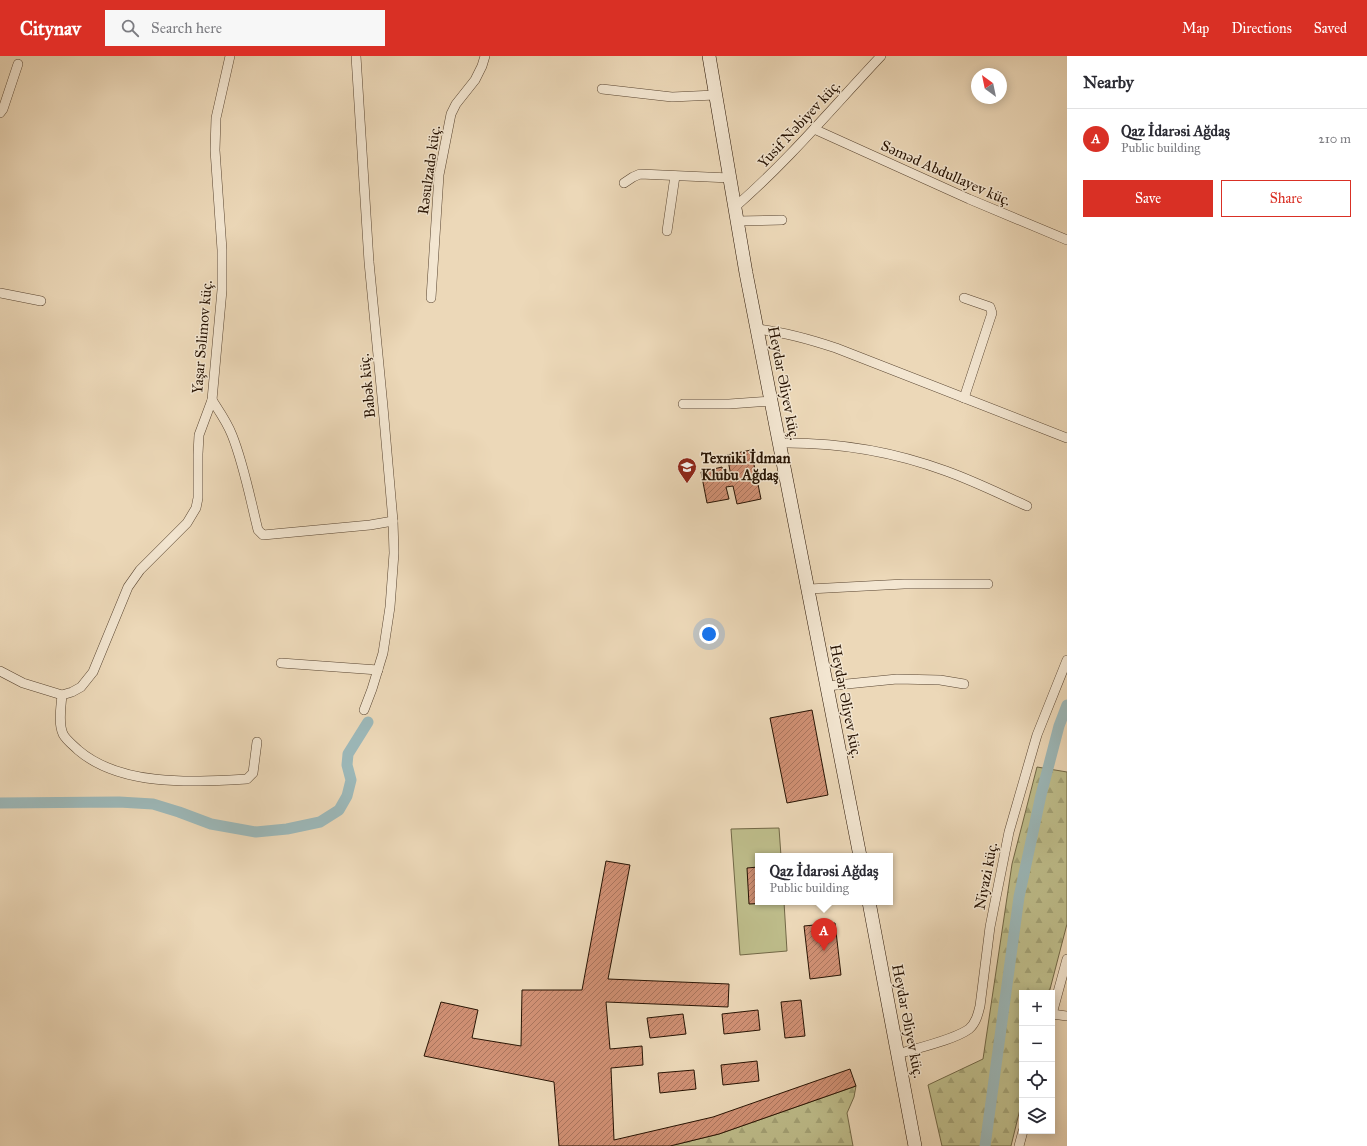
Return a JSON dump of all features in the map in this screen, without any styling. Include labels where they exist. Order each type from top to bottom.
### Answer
[{"type":"main road","name":"Heydər Əliyev küç.","points":[[709,56],[757,329],[859,853]]},
{"type":"main road","name":"Heydər Əliyev küç.","points":[[870,905],[916,1146]]},
{"type":"street","name":"Yaşar Səlimov küç.","points":[[62,695],[81,687],[89,679],[128,588],[140,570],[187,523],[194,512],[198,498],[199,435],[212,400],[222,290],[222,250],[215,150],[216,118],[230,56]]},
{"type":"street","name":"Babək küç.","points":[[356,56],[368,262],[384,407],[394,553],[390,607],[383,653],[364,710]]},
{"type":"street","name":"Rəsulzadə küç.","points":[[431,298],[439,175],[451,114],[456,104],[474,80],[482,66],[485,56]]},
{"type":"street","name":"Yusif Nəbiyev küç.","points":[[735,207],[763,182],[881,56]]},
{"type":"street","points":[[0,113],[3,109],[18,64]]},
{"type":"street","points":[[602,89],[672,97],[715,95]]},
{"type":"street","name":"Səməd Abdullayev küç.","points":[[814,129],[969,199],[1067,240]]},
{"type":"street","points":[[624,183],[632,177],[640,174],[730,178]]},
{"type":"street","points":[[667,231],[675,176]]},
{"type":"street","points":[[737,221],[782,220]]},
{"type":"street","points":[[0,293],[41,301]]},
{"type":"street","points":[[964,298],[990,307],[992,312],[964,398]]},
{"type":"street","points":[[757,329],[795,335],[836,348],[1067,438]]},
{"type":"street","points":[[212,400],[232,434],[241,461],[258,530],[263,535],[370,525],[393,521]]},
{"type":"street","points":[[683,404],[729,404],[771,401]]},
{"type":"street","points":[[779,443],[808,442],[833,444],[896,455],[946,471],[1027,506]]},
{"type":"street","points":[[809,590],[904,584],[988,584]]},
{"type":"street","name":"Niyazi küç.","points":[[898,1054],[956,1035],[970,1028],[978,1018],[990,927],[1009,832],[1037,736],[1067,660]]},
{"type":"street","points":[[281,663],[378,670]]},
{"type":"street","points":[[0,671],[23,684],[62,695],[61,721],[63,734],[70,743],[88,758],[130,775],[155,780],[247,779],[253,774],[257,742]]},
{"type":"street","points":[[827,686],[897,679],[940,680],[964,684]]},
{"type":"street","points":[[1055,1003],[1067,959]]},
{"type":"street","points":[[1055,1014],[1067,1016]]},
{"type":"street","points":[[1019,1146],[1022,1134]]},
{"type":"green space","points":[[1037,767],[1067,772],[1067,924],[1050,990],[1019,990],[1019,1113],[1011,1146],[942,1146],[928,1085],[983,1059],[1012,864]]},
{"type":"green space","points":[[779,828],[781,853],[755,853],[755,905],[784,905],[787,951],[740,955],[731,829]]},
{"type":"green space","points":[[856,1086],[854,1097],[847,1113],[853,1146],[670,1146],[719,1134]]},
{"type":"building","points":[[751,450],[761,499],[737,504],[733,486],[726,487],[729,499],[707,503],[701,472],[722,467],[724,477],[731,476],[727,455]]},
{"type":"building","points":[[812,710],[828,795],[787,803],[770,718]]},
{"type":"building","points":[[606,861],[630,865],[608,979],[729,984],[728,1007],[606,1002],[610,1049],[642,1046],[643,1065],[611,1068],[614,1140],[713,1117],[850,1069],[856,1086],[719,1134],[670,1146],[559,1146],[554,1082],[424,1056],[441,1002],[478,1010],[472,1038],[521,1046],[522,990],[582,990]]},
{"type":"building","points":[[755,867],[755,904],[749,904],[747,868]]},
{"type":"building","points":[[835,923],[841,975],[810,979],[804,926]]},
{"type":"building","points":[[801,1000],[805,1036],[785,1038],[781,1002]]},
{"type":"building","points":[[758,1010],[760,1030],[724,1034],[722,1014]]},
{"type":"building","points":[[683,1014],[686,1034],[650,1038],[647,1018]]},
{"type":"building","points":[[757,1061],[759,1081],[723,1085],[721,1065]]},
{"type":"building","points":[[694,1070],[696,1089],[660,1093],[658,1073]]},
{"type":"waterway","points":[[985,1146],[1019,897],[1041,795],[1059,726],[1067,705]]},
{"type":"waterway","points":[[0,803],[119,802],[153,804],[211,824],[256,832],[287,829],[320,822],[339,810],[347,796],[351,780],[347,765],[348,754],[368,722]]},
{"type":"place","name":"Texniki İdman Klubu Ağdaş","points":[[687,484]]},
{"type":"place","name":"Qaz İdarəsi Ağdaş","points":[[824,951]]}]
